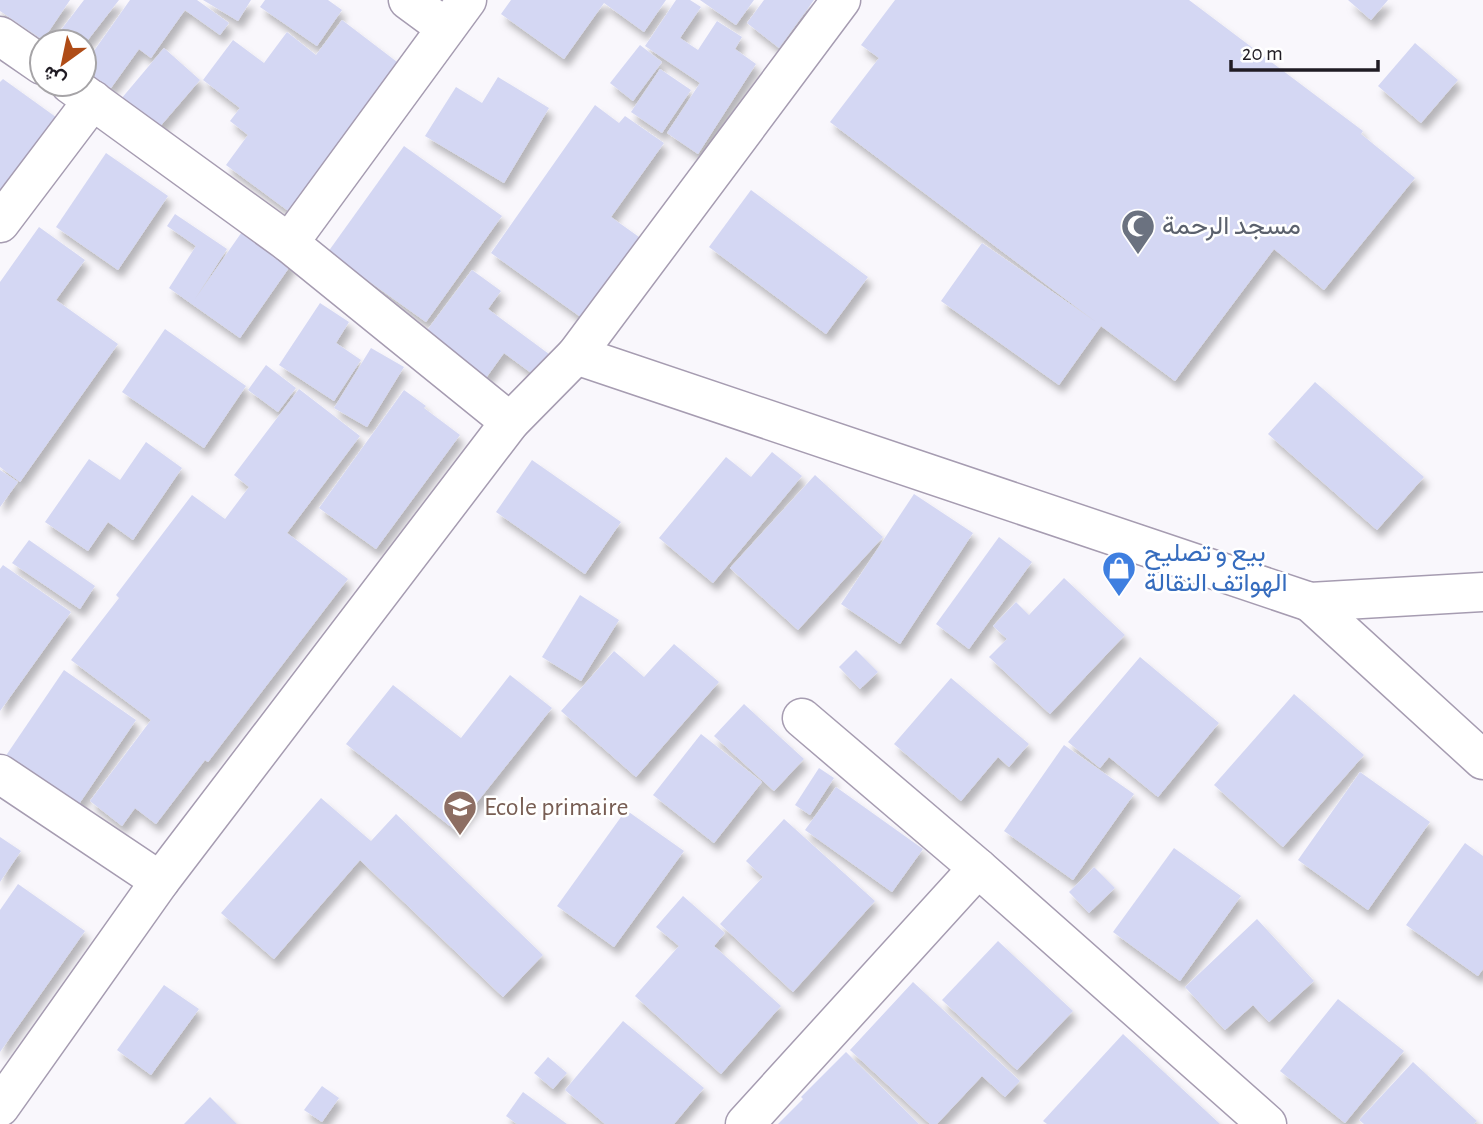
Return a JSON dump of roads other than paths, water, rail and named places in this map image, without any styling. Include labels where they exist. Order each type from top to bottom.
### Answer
[{"type":"street","points":[[289,243],[457,14],[408,0]]},
{"type":"street","points":[[0,1107],[160,881],[510,422],[576,355],[841,0]]},
{"type":"street","points":[[0,36],[28,55]]},
{"type":"street","points":[[0,223],[77,98]]},
{"type":"street","points":[[89,98],[289,243],[510,422]]},
{"type":"street","points":[[576,355],[1310,602],[1483,592]]},
{"type":"street","points":[[1310,602],[1483,760]]},
{"type":"street","points":[[802,718],[978,868],[1267,1124]]},
{"type":"street","points":[[0,774],[160,881]]},
{"type":"street","points":[[744,1124],[978,868]]},
{"type":"place","name":"مسجد الرحمة","points":[[1138,256]]},
{"type":"place","name":"بيع و تصليح الهواتف النقالة","points":[[1119,598]]},
{"type":"place","name":"Ecole primaire","points":[[460,837]]}]
